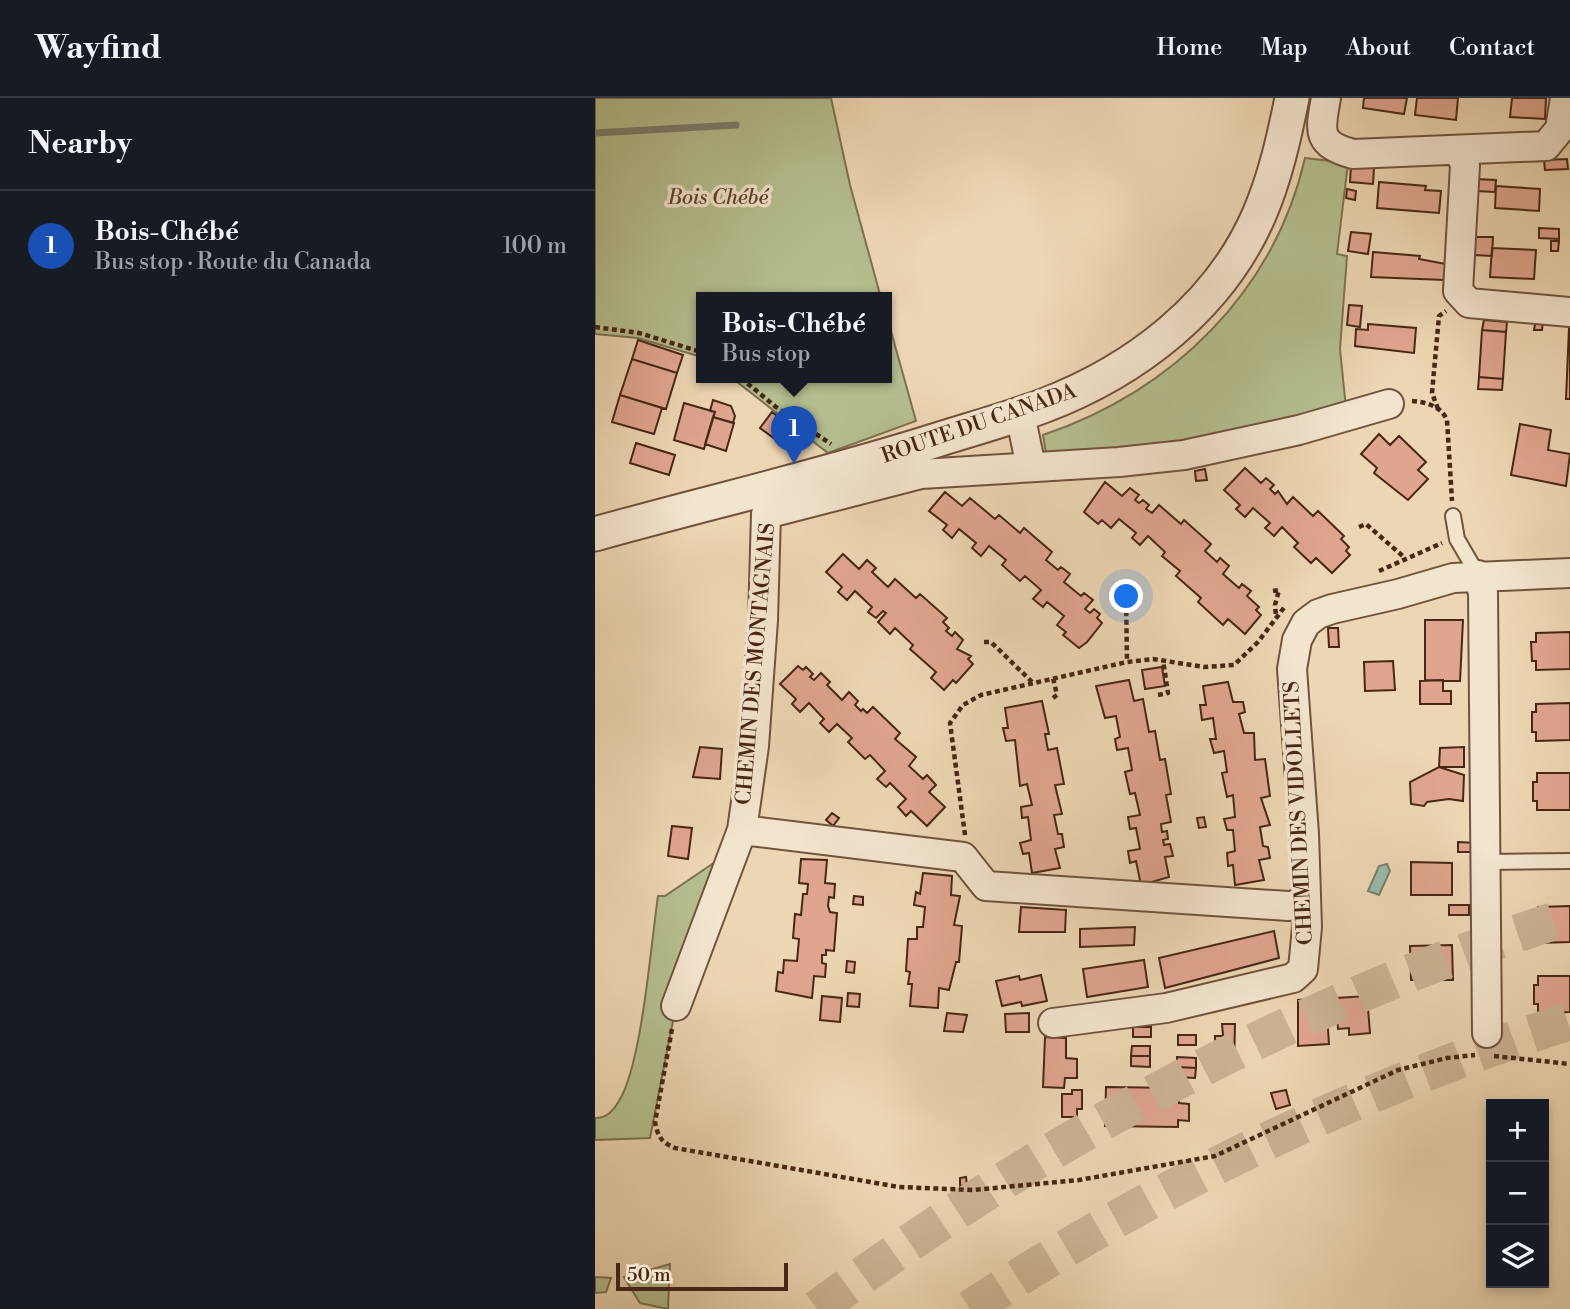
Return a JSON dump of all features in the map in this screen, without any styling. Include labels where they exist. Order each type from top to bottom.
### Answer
[{"type":"street","name":"ROUTE DU CANADA","points":[[595,534],[751,490],[855,466],[1020,414],[1072,394],[1125,367],[1161,340],[1198,306],[1227,270],[1259,216],[1277,162],[1291,98]]},
{"type":"street","points":[[1326,98],[1323,135],[1330,147],[1353,154],[1546,146],[1560,129],[1565,98]]},
{"type":"street","points":[[1459,150],[1465,166],[1458,291],[1462,298],[1469,303],[1570,312]]},
{"type":"street","name":"CHEMIN DES MONTAGNAIS","points":[[676,1006],[742,830],[754,746],[763,620],[766,514],[921,474],[1184,455],[1265,439],[1389,404]]},
{"type":"street","points":[[1020,414],[1031,467]]},
{"type":"street","name":"CHEMIN DES VIDOLLETS","points":[[1053,1023],[1166,1008],[1299,975],[1305,962],[1307,927],[1304,834],[1292,684],[1297,640],[1306,624],[1318,614],[1453,578],[1570,573]]},
{"type":"street","points":[[1478,575],[1483,593],[1487,1033]]},
{"type":"street","name":"CHEMIN DES MONTAGNAIS","points":[[742,830],[963,857]]},
{"type":"street","points":[[963,857],[986,886],[1288,906]]},
{"type":"lane","points":[[1453,516],[1457,539],[1478,575]]},
{"type":"lane","points":[[1486,863],[1570,860]]},
{"type":"path","points":[[595,327],[639,333],[696,350]]},
{"type":"path","points":[[1438,334],[1432,393],[1439,410],[1447,420],[1453,516]]},
{"type":"path","points":[[747,383],[776,407],[841,450]]},
{"type":"path","points":[[1389,404],[1421,402],[1439,410]]},
{"type":"path","points":[[1359,527],[1366,524],[1405,558]]},
{"type":"path","points":[[1374,574],[1405,558],[1457,539]]},
{"type":"path","points":[[1273,591],[1279,590],[1275,605],[1276,617]]},
{"type":"path","points":[[1117,597],[1123,594],[1126,596],[1127,662]]},
{"type":"path","points":[[963,857],[965,837],[952,717],[973,699],[1127,662],[1163,660],[1204,667],[1234,666],[1258,642],[1290,602]]},
{"type":"path","points":[[984,642],[991,642],[1033,683]]},
{"type":"path","points":[[1158,695],[1168,693],[1163,660]]},
{"type":"path","points":[[1053,678],[1057,695],[1053,698]]},
{"type":"path","points":[[676,1006],[655,1122],[659,1138],[664,1143],[675,1148],[899,1187],[948,1190],[1079,1180],[1215,1156],[1398,1070],[1447,1058],[1487,1055],[1570,1063]]},
{"type":"green space","name":"Bois Chébé","points":[[595,98],[831,98],[850,185],[879,292],[696,292],[696,355],[638,338],[595,334]]},
{"type":"green space","points":[[1305,158],[1348,163],[1337,254],[1347,256],[1340,349],[1346,408],[1158,448],[1046,454],[1043,435],[1090,416],[1134,392],[1175,363],[1211,330],[1243,293],[1269,252],[1290,207]]},
{"type":"green space","points":[[892,335],[916,421],[828,453],[738,383],[892,383]]},
{"type":"green space","points":[[727,854],[676,1006],[650,1138],[595,1140],[595,1118],[606,1115],[617,1105],[634,1060],[645,1002],[658,896],[665,896]]},
{"type":"green space","points":[[670,1264],[668,1309],[640,1303],[624,1277]]},
{"type":"green space","points":[[595,1277],[611,1278],[606,1292],[595,1293]]},
{"type":"shaded area","points":[[1387,864],[1390,871],[1379,895],[1368,891],[1379,866]]},
{"type":"building","points":[[1364,98],[1407,98],[1404,114],[1363,108]]},
{"type":"building","points":[[1417,98],[1458,98],[1456,120],[1415,115]]},
{"type":"building","points":[[1512,98],[1546,98],[1545,119],[1510,117]]},
{"type":"building","points":[[1567,159],[1568,169],[1545,170],[1544,160]]},
{"type":"building","points":[[1351,165],[1374,168],[1373,184],[1350,182]]},
{"type":"building","points":[[1475,179],[1496,180],[1495,192],[1475,191]]},
{"type":"building","points":[[1379,182],[1426,186],[1425,190],[1441,191],[1439,213],[1377,208]]},
{"type":"building","points":[[1496,186],[1540,189],[1539,211],[1495,208]]},
{"type":"building","points":[[1347,189],[1356,191],[1355,200],[1346,198]]},
{"type":"building","points":[[1539,228],[1559,229],[1559,239],[1539,238]]},
{"type":"building","points":[[1351,232],[1371,234],[1368,254],[1348,251]]},
{"type":"building","points":[[1475,237],[1493,237],[1492,256],[1474,255]]},
{"type":"building","points":[[1551,241],[1559,241],[1558,251],[1551,251]]},
{"type":"building","points":[[1492,248],[1536,250],[1534,279],[1490,277]]},
{"type":"building","points":[[1373,252],[1420,256],[1419,259],[1446,264],[1444,280],[1371,277]]},
{"type":"building","points":[[1349,305],[1362,306],[1360,327],[1347,325]]},
{"type":"building","points":[[1536,319],[1543,319],[1542,330],[1534,330]]},
{"type":"building","points":[[1484,320],[1507,322],[1506,332],[1482,330]]},
{"type":"building","points":[[1368,324],[1416,328],[1414,353],[1355,346],[1356,329],[1368,330]]},
{"type":"building","points":[[1569,328],[1570,399],[1566,399]]},
{"type":"building","points":[[1482,330],[1506,332],[1503,379],[1479,377]]},
{"type":"building","points":[[638,340],[683,355],[677,373],[632,359]]},
{"type":"building","points":[[632,359],[677,373],[666,409],[620,395]]},
{"type":"building","points":[[1479,377],[1503,379],[1502,390],[1478,389]]},
{"type":"building","points":[[620,395],[662,408],[654,434],[612,422]]},
{"type":"building","points":[[713,400],[731,406],[735,416],[733,423],[713,417],[715,412],[710,411]]},
{"type":"building","points":[[684,403],[715,412],[704,449],[674,440]]},
{"type":"building","points":[[772,412],[797,431],[786,447],[760,428]]},
{"type":"building","points":[[713,417],[734,423],[726,451],[705,444]]},
{"type":"building","points":[[1520,424],[1551,430],[1548,450],[1570,454],[1566,486],[1511,475]]},
{"type":"building","points":[[1379,434],[1390,445],[1399,436],[1426,462],[1418,470],[1428,479],[1408,500],[1374,473],[1377,468],[1361,454]]},
{"type":"building","points":[[636,443],[675,455],[669,475],[630,463]]},
{"type":"building","points":[[1245,468],[1261,483],[1266,478],[1274,485],[1270,489],[1275,494],[1278,491],[1287,504],[1293,497],[1313,516],[1318,511],[1344,536],[1341,539],[1349,547],[1346,551],[1350,555],[1332,573],[1316,558],[1311,563],[1294,547],[1298,543],[1282,527],[1274,536],[1265,528],[1270,523],[1253,508],[1245,517],[1236,509],[1240,505],[1224,490]]},
{"type":"building","points":[[1205,469],[1207,480],[1196,481],[1195,471]]},
{"type":"building","points":[[1105,482],[1122,496],[1130,488],[1139,495],[1135,500],[1139,503],[1143,500],[1149,505],[1146,509],[1152,513],[1159,505],[1181,524],[1184,520],[1211,544],[1205,551],[1217,562],[1220,558],[1229,566],[1223,574],[1239,588],[1242,584],[1251,591],[1247,596],[1259,607],[1256,610],[1261,615],[1245,634],[1228,619],[1223,625],[1198,602],[1201,598],[1176,576],[1180,571],[1162,556],[1165,552],[1148,536],[1140,545],[1132,538],[1136,533],[1119,519],[1111,528],[1102,520],[1098,524],[1084,512]]},
{"type":"building","points":[[945,492],[962,506],[970,498],[995,519],[999,515],[1020,533],[1024,528],[1052,552],[1046,560],[1058,570],[1061,567],[1070,574],[1064,582],[1081,596],[1084,593],[1093,600],[1085,609],[1090,613],[1094,609],[1100,614],[1097,618],[1102,623],[1087,642],[1079,648],[1063,635],[1066,632],[1057,625],[1064,616],[1047,602],[1043,607],[1033,599],[1041,590],[1025,576],[1020,581],[1002,565],[1006,560],[989,546],[981,556],[972,548],[976,543],[959,529],[952,538],[943,530],[947,525],[929,511]]},
{"type":"building","points":[[843,554],[859,569],[867,560],[876,568],[872,572],[888,587],[895,579],[916,598],[920,594],[947,618],[943,622],[949,628],[946,631],[952,636],[955,632],[963,640],[957,649],[971,656],[968,659],[973,664],[956,683],[953,680],[944,690],[931,678],[936,672],[910,649],[913,645],[895,628],[890,634],[878,622],[886,613],[883,611],[876,618],[868,612],[872,607],[855,591],[847,600],[838,592],[842,587],[826,572]]},
{"type":"building","points":[[1425,620],[1463,620],[1460,681],[1425,680]]},
{"type":"building","points":[[1328,628],[1338,628],[1339,647],[1329,647]]},
{"type":"building","points":[[1570,632],[1570,669],[1536,670],[1536,661],[1532,661],[1531,642],[1536,642],[1536,633]]},
{"type":"building","points":[[1393,661],[1395,690],[1365,691],[1364,662]]},
{"type":"building","points":[[798,666],[803,670],[806,667],[813,674],[810,677],[814,680],[821,673],[830,682],[827,685],[842,700],[849,692],[858,701],[855,705],[861,711],[863,709],[867,713],[873,707],[900,733],[895,739],[916,757],[909,766],[923,779],[927,775],[936,785],[929,792],[945,807],[927,826],[911,811],[906,816],[898,807],[906,799],[890,783],[886,787],[877,779],[885,771],[870,755],[865,759],[848,742],[852,738],[837,724],[829,732],[820,723],[824,719],[809,703],[800,712],[792,704],[796,699],[780,684]]},
{"type":"building","points":[[1162,667],[1165,686],[1145,689],[1142,670]]},
{"type":"building","points":[[1129,680],[1134,701],[1143,699],[1149,732],[1155,731],[1160,760],[1165,759],[1171,794],[1166,795],[1171,822],[1161,824],[1162,832],[1167,831],[1168,839],[1163,840],[1164,845],[1170,844],[1173,856],[1165,857],[1169,877],[1141,885],[1136,861],[1130,863],[1128,851],[1140,849],[1136,828],[1130,829],[1128,817],[1140,815],[1135,793],[1130,794],[1125,772],[1132,770],[1128,748],[1117,750],[1115,739],[1120,737],[1116,716],[1105,718],[1096,686]]},
{"type":"building","points":[[1443,680],[1443,691],[1451,691],[1451,704],[1420,704],[1420,681]]},
{"type":"building","points":[[1228,682],[1233,702],[1243,702],[1245,712],[1239,714],[1244,733],[1254,733],[1255,760],[1265,759],[1270,796],[1261,798],[1270,825],[1260,827],[1263,846],[1268,847],[1270,858],[1259,860],[1264,880],[1235,885],[1233,865],[1228,866],[1227,853],[1235,851],[1233,830],[1227,830],[1224,819],[1235,817],[1233,795],[1227,797],[1222,773],[1227,772],[1224,751],[1214,753],[1210,739],[1216,739],[1213,718],[1202,720],[1200,705],[1206,705],[1203,686]]},
{"type":"building","points":[[1042,701],[1049,734],[1045,734],[1048,750],[1057,748],[1064,784],[1055,785],[1062,814],[1054,815],[1064,847],[1055,849],[1060,868],[1032,873],[1029,853],[1023,854],[1020,843],[1031,840],[1028,817],[1022,818],[1021,807],[1032,805],[1027,784],[1020,786],[1015,740],[1006,741],[1003,728],[1008,728],[1005,708]]},
{"type":"building","points":[[1570,703],[1570,740],[1536,741],[1536,732],[1532,732],[1532,712],[1536,712],[1536,704]]},
{"type":"building","points":[[700,747],[722,749],[720,779],[693,777]]},
{"type":"building","points":[[1464,747],[1464,767],[1439,767],[1440,748]]},
{"type":"building","points":[[1439,767],[1464,775],[1463,801],[1449,799],[1427,802],[1424,806],[1411,804],[1410,782]]},
{"type":"building","points":[[1537,773],[1570,773],[1570,810],[1537,810],[1537,801],[1533,801],[1533,782],[1537,782]]},
{"type":"building","points":[[832,813],[839,818],[833,826],[826,820]]},
{"type":"building","points":[[1204,817],[1206,827],[1199,828],[1197,818]]},
{"type":"building","points":[[672,826],[692,828],[688,859],[668,856]]},
{"type":"building","points":[[1458,842],[1476,843],[1475,852],[1458,852]]},
{"type":"building","points":[[801,859],[827,860],[825,883],[835,884],[834,898],[829,897],[828,906],[830,912],[837,913],[834,951],[826,950],[826,955],[822,955],[822,963],[826,964],[825,977],[814,976],[812,998],[776,991],[778,972],[783,973],[784,960],[797,961],[799,939],[793,938],[795,914],[801,915],[803,894],[807,894],[808,884],[799,883]]},
{"type":"building","points":[[1411,862],[1452,863],[1452,895],[1411,895]]},
{"type":"building","points":[[923,873],[952,876],[951,895],[960,896],[954,925],[962,926],[959,962],[956,962],[949,990],[939,988],[938,1008],[910,1006],[912,984],[908,984],[910,972],[906,971],[908,939],[917,939],[917,927],[923,927],[925,907],[914,905],[916,892],[920,894]]},
{"type":"building","points":[[854,896],[863,897],[863,905],[853,904]]},
{"type":"building","points":[[1449,905],[1469,905],[1469,915],[1449,915]]},
{"type":"building","points":[[1570,906],[1570,942],[1538,943],[1537,934],[1533,934],[1533,915],[1538,915],[1538,907]]},
{"type":"building","points":[[1021,907],[1066,910],[1065,932],[1019,932]]},
{"type":"building","points":[[1135,927],[1134,945],[1080,947],[1080,929]]},
{"type":"building","points":[[1274,931],[1279,958],[1165,988],[1159,958]]},
{"type":"building","points":[[1452,945],[1453,980],[1411,980],[1410,946]]},
{"type":"building","points":[[1144,960],[1148,987],[1087,997],[1083,969]]},
{"type":"building","points":[[847,961],[855,962],[854,973],[846,972]]},
{"type":"building","points":[[1041,975],[1047,1001],[1022,1006],[1021,1002],[1002,1006],[996,981],[1019,976],[1020,980]]},
{"type":"building","points":[[1538,976],[1570,976],[1570,1012],[1538,1013],[1538,1004],[1534,1004],[1534,985],[1538,985]]},
{"type":"building","points":[[848,993],[860,994],[859,1007],[847,1006]]},
{"type":"building","points":[[822,996],[842,998],[840,1022],[820,1020]]},
{"type":"building","points":[[1367,996],[1370,1033],[1349,1035],[1349,1028],[1338,1029],[1336,998]]},
{"type":"building","points":[[1326,998],[1329,1044],[1298,1046],[1298,1000]]},
{"type":"building","points":[[947,1013],[967,1015],[963,1032],[944,1031]]},
{"type":"building","points":[[1029,1013],[1029,1032],[1006,1032],[1005,1014]]},
{"type":"building","points":[[1222,1024],[1235,1024],[1234,1066],[1227,1066],[1227,1074],[1216,1074],[1215,1036],[1223,1036]]},
{"type":"building","points":[[1133,1027],[1151,1027],[1151,1037],[1133,1037]]},
{"type":"building","points":[[1178,1035],[1196,1035],[1196,1045],[1178,1045]]},
{"type":"building","points":[[1045,1037],[1066,1038],[1066,1058],[1077,1059],[1077,1078],[1065,1078],[1064,1088],[1043,1087]]},
{"type":"building","points":[[1132,1046],[1150,1046],[1150,1056],[1131,1056]]},
{"type":"building","points":[[1131,1056],[1150,1056],[1150,1067],[1131,1066]]},
{"type":"building","points":[[1177,1057],[1196,1058],[1196,1068],[1177,1067]]},
{"type":"building","points":[[1177,1067],[1196,1068],[1195,1078],[1177,1077]]},
{"type":"building","points":[[1106,1087],[1179,1088],[1179,1103],[1189,1104],[1189,1121],[1178,1120],[1178,1127],[1105,1126]]},
{"type":"building","points":[[1072,1090],[1082,1090],[1082,1109],[1077,1109],[1077,1117],[1062,1117],[1062,1094],[1072,1094]]},
{"type":"building","points":[[1286,1090],[1290,1105],[1276,1109],[1271,1093]]},
{"type":"building","points":[[966,1177],[967,1185],[960,1186],[960,1178]]},
{"type":"waterway","points":[[595,133],[736,125]]},
{"type":"tunnel","points":[[817,1309],[993,1188],[1177,1081],[1272,1033],[1370,990],[1469,951],[1570,916]]},
{"type":"tunnel","points":[[970,1309],[1112,1222],[1260,1144],[1414,1077],[1570,1021]]},
{"type":"place","name":"Bois-Chébé","points":[[794,464]]}]
